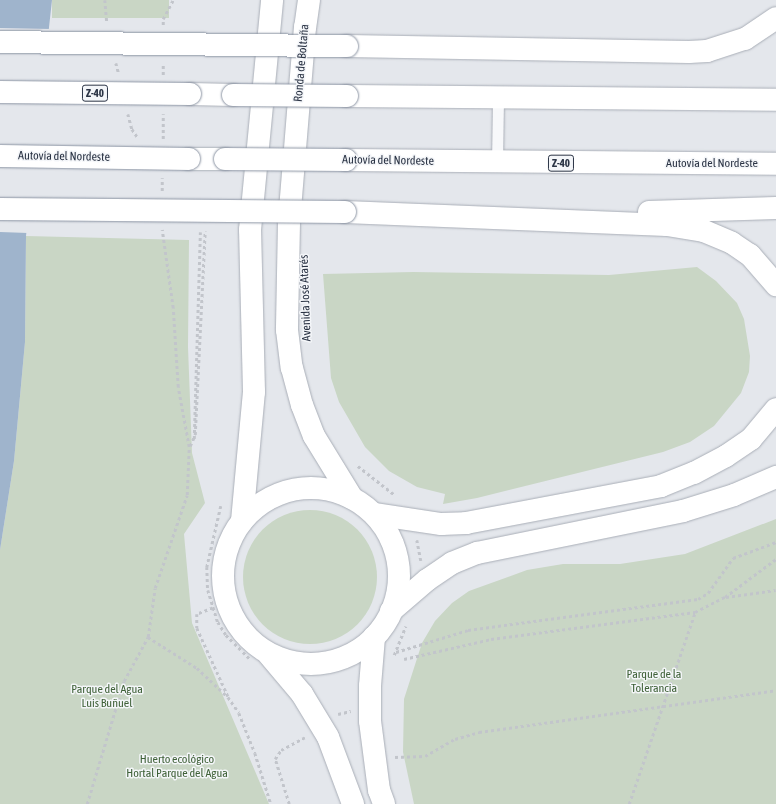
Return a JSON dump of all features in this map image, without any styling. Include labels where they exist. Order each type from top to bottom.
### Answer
[{"type":"main road","points":[[242,521],[254,392],[250,230],[272,0]]},
{"type":"main road","name":"Ronda de Boltaña","points":[[297,126],[309,0]]},
{"type":"main road","points":[[0,42],[689,52],[707,51],[745,39],[776,18]]},
{"type":"main road","name":"Z-40","points":[[0,92],[776,100]]},
{"type":"main road","name":"Avenida José Atarés","points":[[297,126],[287,286],[287,330],[292,368],[302,405],[314,436],[352,498]]},
{"type":"main road","name":"Autovía del Nordeste","points":[[0,156],[497,163],[776,164]]},
{"type":"main road","points":[[497,216],[776,208]]},
{"type":"main road","points":[[0,209],[345,212],[497,216],[667,225],[704,231],[732,243],[750,255],[776,285]]},
{"type":"main road","points":[[374,514],[414,522],[441,524],[466,523],[660,486],[694,473],[726,456],[751,439],[776,409]]},
{"type":"main road","points":[[267,652],[289,661],[312,664],[335,660],[356,651],[400,616],[427,580],[452,563],[477,553],[683,511],[734,495],[776,477]]},
{"type":"main road","points":[[353,804],[331,742],[322,725],[302,694],[267,652],[247,637],[232,616],[224,592],[223,568],[229,543],[242,521],[259,504],[281,493],[305,488],[329,490],[352,498],[374,514],[387,531],[395,550],[399,570],[398,591],[400,616]]},
{"type":"main road","points":[[374,636],[370,706],[371,739],[379,790],[384,804]]},
{"type":"lane","points":[[497,163],[498,97]]},
{"type":"path","points":[[87,804],[124,681],[148,637],[155,588],[187,494],[189,447],[194,440],[205,229]]},
{"type":"path","points":[[194,440],[200,232]]},
{"type":"path","points":[[353,461],[368,477],[400,498]]},
{"type":"path","points":[[414,522],[427,580]]},
{"type":"path","points":[[400,616],[395,652],[468,630],[698,599],[708,594],[733,558],[776,542]]},
{"type":"path","points":[[404,659],[498,638],[695,612],[725,597],[776,559]]},
{"type":"path","points":[[725,597],[776,590]]},
{"type":"path","points":[[213,608],[197,614],[198,628],[228,697],[239,714],[271,804]]},
{"type":"path","points":[[629,804],[695,612]]},
{"type":"path","points":[[148,637],[197,668],[228,697]]},
{"type":"path","points":[[394,756],[425,756],[455,739],[479,732],[776,690]]},
{"type":"path","points":[[288,804],[275,759],[281,750],[322,725],[333,716],[370,706]]},
{"type":"green space","points":[[52,0],[169,0],[169,18],[52,18]]},
{"type":"green space","name":"Parque del Agua Luis Buñuel","points":[[26,236],[189,240],[188,347],[192,453],[205,503],[184,534],[192,623],[269,804],[0,804],[0,550],[14,461],[25,342]]},
{"type":"green space","points":[[697,267],[716,281],[737,303],[744,319],[750,356],[749,372],[741,393],[714,426],[690,442],[663,452],[477,498],[443,504],[445,494],[417,487],[389,471],[365,447],[339,402],[331,378],[323,274],[413,272],[609,275]]},
{"type":"green space","points":[[303,510],[317,510],[336,515],[358,529],[372,551],[376,564],[376,590],[372,603],[358,625],[336,639],[317,644],[303,644],[284,639],[262,625],[248,603],[243,584],[243,570],[248,551],[262,529],[284,515]]},
{"type":"green space","name":"Parque de la Tolerancia","points":[[776,519],[776,804],[414,804],[403,752],[404,699],[422,643],[435,621],[452,603],[469,591],[527,570],[563,564],[620,564],[685,554]]},
{"type":"water","points":[[0,0],[52,0],[26,236],[25,342],[14,461],[0,550]]},
{"type":"pier","points":[[0,28],[51,29],[28,233],[0,232]]},
{"type":"park label","name":"Huerto ecológico Hortal Parque del Agua","points":[[177,767]]}]
